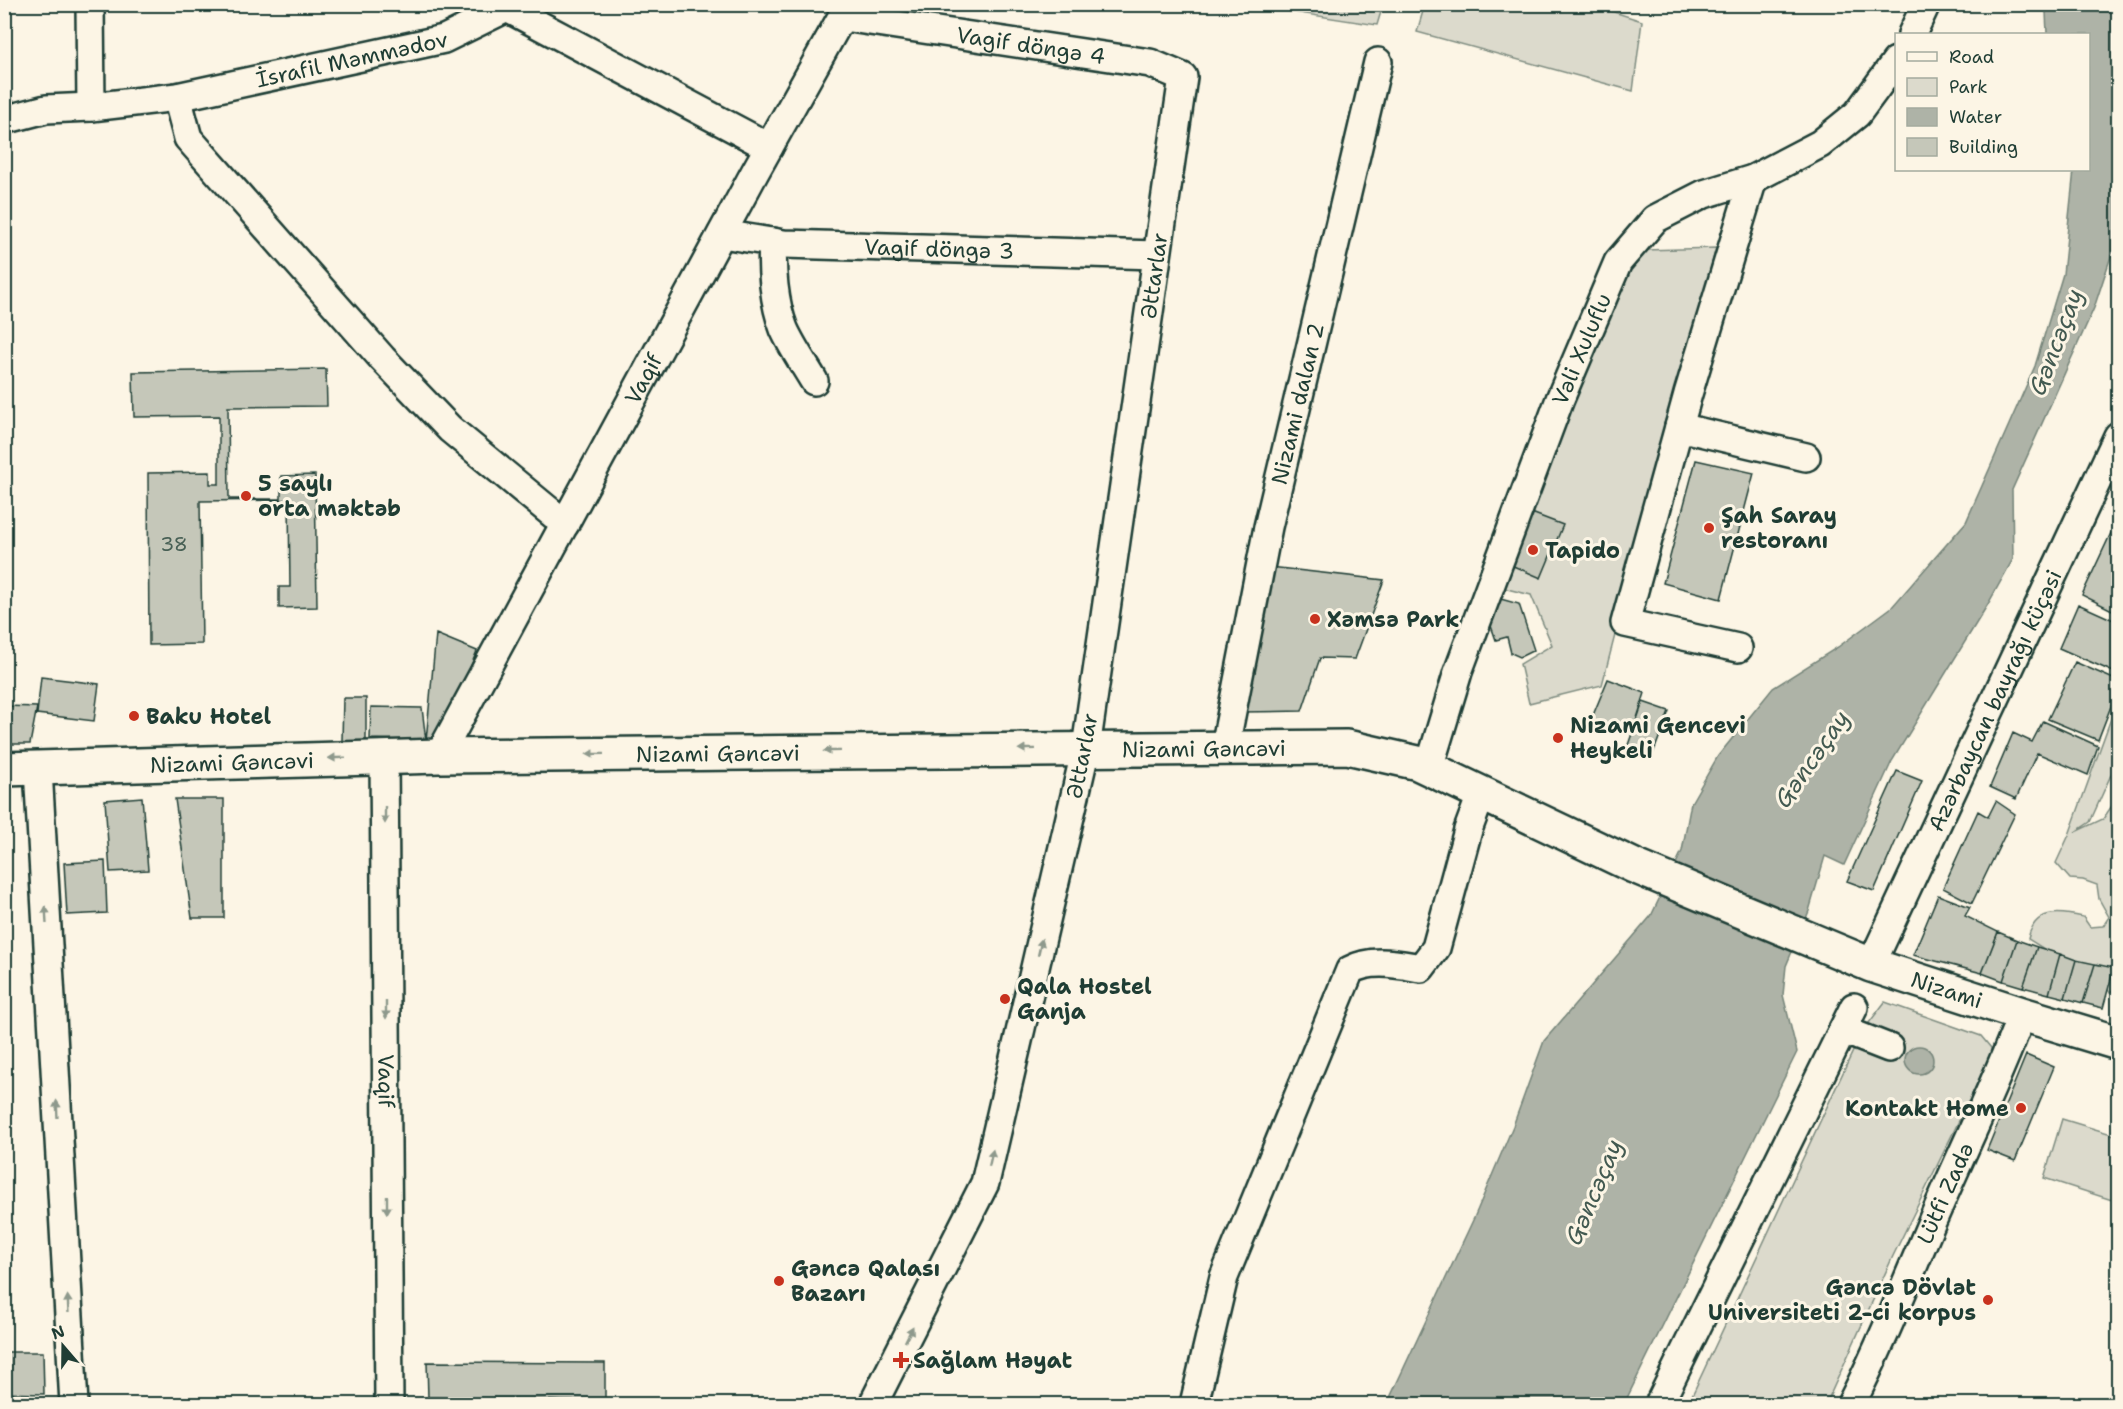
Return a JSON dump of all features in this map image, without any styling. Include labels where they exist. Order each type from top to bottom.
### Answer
[{"type":"main road","name":"Nizami Gəncəvi","points":[[4,769],[439,756],[1347,747],[1418,763],[1473,788],[1489,799]]},
{"type":"main road","name":"Nizami","points":[[1489,799],[1634,866],[1871,964],[2022,1014]]},
{"type":"main road","points":[[2022,1014],[2118,1043]]},
{"type":"street","points":[[90,4],[91,107]]},
{"type":"street","points":[[1912,33],[1926,4]]},
{"type":"street","name":"İsrafil Məmmədov","points":[[4,120],[46,109],[91,107],[177,97],[444,39],[507,6],[769,147]]},
{"type":"street","name":"Vaqif","points":[[439,756],[769,147],[846,11]]},
{"type":"street","name":"Vagif döngə 4","points":[[846,11],[1150,63],[1183,77]]},
{"type":"street","name":"Nizami dalan 2","points":[[1225,747],[1268,527],[1378,62]]},
{"type":"street","name":"Vəli Xuluflu","points":[[1429,768],[1458,672],[1539,454],[1618,262],[1654,219],[1704,194],[1753,178],[1820,144],[1857,114],[1895,62]]},
{"type":"street","name":"Əttarlar","points":[[873,1404],[985,1183],[1086,748],[1183,77]]},
{"type":"street","points":[[177,97],[188,138],[382,358],[450,429],[565,524]]},
{"type":"street","points":[[1738,648],[1625,623],[1679,427],[1753,178]]},
{"type":"street","name":"Vagif döngə 3","points":[[722,234],[773,242],[1157,255]]},
{"type":"street","points":[[773,242],[772,254],[778,312],[785,330],[814,381]]},
{"type":"street","points":[[1679,427],[1806,457]]},
{"type":"street","name":"Azərbaycan bayrağı küçəsi","points":[[1871,964],[2118,436]]},
{"type":"street","name":"Vaqif","points":[[384,757],[389,1404]]},
{"type":"street","points":[[38,769],[74,1404]]},
{"type":"street","points":[[1194,1404],[1224,1277],[1350,970],[1361,964],[1391,963],[1421,968],[1436,948],[1468,830],[1489,799]]},
{"type":"street","name":"Lütfi Zadə","points":[[1851,1404],[1872,1364],[1931,1224],[2004,1062],[2022,1014]]},
{"type":"street","points":[[1659,1404],[1848,1018],[1889,1048]]},
{"type":"green space","points":[[1288,4],[1383,5],[1377,25],[1286,11]]},
{"type":"green space","points":[[1425,4],[1592,5],[1642,21],[1633,91],[1417,32]]},
{"type":"green space","points":[[1716,248],[1602,685],[1529,703],[1520,664],[1552,645],[1531,595],[1499,587],[1623,266],[1645,250]]},
{"type":"green space","points":[[2118,699],[2118,759],[2090,822],[2075,832],[2103,819],[2118,797],[2118,986],[2110,992],[2028,939],[2036,922],[2048,914],[2083,917],[2090,927],[2103,926],[2109,917],[2099,899],[2097,885],[2083,880],[2070,879],[2056,863],[2069,835]]},
{"type":"green space","points":[[1885,1002],[1981,1036],[1991,1048],[1990,1057],[1893,1256],[1826,1404],[1688,1404],[1862,1032]]},
{"type":"green space","points":[[2062,1119],[2118,1136],[2118,1202],[2044,1178]]},
{"type":"water","name":"Gəncəçay","points":[[2049,5],[2118,5],[2118,235],[2094,308],[2012,490],[2013,559],[1892,761],[1844,865],[1825,856],[1809,911],[1786,966],[1783,995],[1797,1052],[1624,1404],[1387,1404],[1474,1218],[1513,1126],[1544,1041],[1651,916],[1682,851],[1691,803],[1718,756],[1773,688],[1838,647],[1892,607],[1966,522],[2035,366],[2063,274],[2074,171],[2090,171],[2090,33],[2047,33],[2046,12]]},
{"type":"water","points":[[1919,1046],[1929,1050],[1933,1060],[1929,1070],[1919,1074],[1909,1070],[1905,1060],[1909,1050]]},
{"type":"building","points":[[326,369],[327,406],[228,407],[229,499],[281,499],[281,476],[315,475],[317,607],[279,608],[279,587],[290,587],[289,500],[200,501],[202,644],[149,645],[148,473],[210,472],[210,484],[219,484],[219,416],[134,417],[133,372]]},
{"type":"building","name":"Şah Saray restoranı","points":[[1696,460],[1754,473],[1721,599],[1663,583]]},
{"type":"building","name":"Tapido","points":[[1529,512],[1563,525],[1541,578],[1511,565]]},
{"type":"building","points":[[2111,533],[2118,536],[2118,613],[2082,595]]},
{"type":"building","name":"Xəmsə Park","points":[[1270,567],[1384,580],[1355,659],[1320,658],[1302,711],[1241,712]]},
{"type":"building","points":[[1497,598],[1519,604],[1534,650],[1520,657],[1511,653],[1507,637],[1496,640],[1485,609]]},
{"type":"building","points":[[2078,604],[2118,622],[2118,674],[2059,648]]},
{"type":"building","points":[[436,634],[477,651],[439,742],[426,741]]},
{"type":"building","points":[[2075,662],[2118,681],[2118,688],[2098,740],[2048,719]]},
{"type":"building","points":[[41,677],[99,684],[94,721],[37,714]]},
{"type":"building","points":[[1608,679],[1645,693],[1632,734],[1591,720]]},
{"type":"building","points":[[343,698],[366,698],[366,741],[342,741]]},
{"type":"building","points":[[1643,702],[1669,711],[1653,754],[1628,745]]},
{"type":"building","points":[[4,706],[37,707],[30,744],[4,744]]},
{"type":"building","points":[[371,707],[422,708],[426,741],[370,739]]},
{"type":"building","points":[[2043,721],[2098,746],[2088,775],[2037,753],[2016,799],[1990,787],[2013,733],[2032,742]]},
{"type":"building","points":[[1897,771],[1922,781],[1874,891],[1847,881]]},
{"type":"building","points":[[142,797],[148,870],[110,872],[105,800]]},
{"type":"building","points":[[175,799],[224,799],[224,918],[192,918]]},
{"type":"building","points":[[1996,801],[2015,814],[1972,903],[1943,888],[1978,811],[1988,817]]},
{"type":"building","points":[[105,861],[107,913],[67,915],[64,863]]},
{"type":"building","points":[[1938,895],[1970,907],[1965,916],[1998,932],[1982,973],[1913,955]]},
{"type":"building","points":[[1998,932],[2017,940],[2003,981],[1982,973]]},
{"type":"building","points":[[2017,940],[2037,947],[2023,987],[2003,981]]},
{"type":"building","points":[[2037,947],[2060,954],[2049,994],[2023,987]]},
{"type":"building","points":[[2060,954],[2076,960],[2065,998],[2049,994]]},
{"type":"building","points":[[2076,960],[2095,964],[2083,1003],[2065,998]]},
{"type":"building","points":[[2095,964],[2114,968],[2103,1008],[2083,1003]]},
{"type":"building","name":"Kontakt Home","points":[[2026,1055],[2054,1067],[2015,1161],[1987,1150]]},
{"type":"building","points":[[4,1352],[43,1352],[44,1394],[4,1393]]},
{"type":"building","points":[[427,1362],[605,1363],[605,1402],[428,1397]]},
{"type":"place","name":"5 saylı orta məktəb","points":[[246,496]]},
{"type":"place","name":"Şah Saray restoranı","points":[[1709,528]]},
{"type":"place","name":"Tapido","points":[[1533,550]]},
{"type":"place","name":"Xəmsə Park","points":[[1315,619]]},
{"type":"place","name":"Baku Hotel","points":[[134,716]]},
{"type":"place","name":"Nizami Gencevi Heykeli","points":[[1558,738]]},
{"type":"place","name":"Qala Hostel Ganja","points":[[1005,999]]},
{"type":"place","name":"Kontakt Home","points":[[2021,1108]]},
{"type":"place","name":"Gəncə Qalası Bazarı","points":[[779,1281]]},
{"type":"place","name":"Gəncə Dövlət Universiteti 2-ci korpus","points":[[1988,1300]]},
{"type":"place","name":"Sağlam Həyat","points":[[901,1360]]}]
